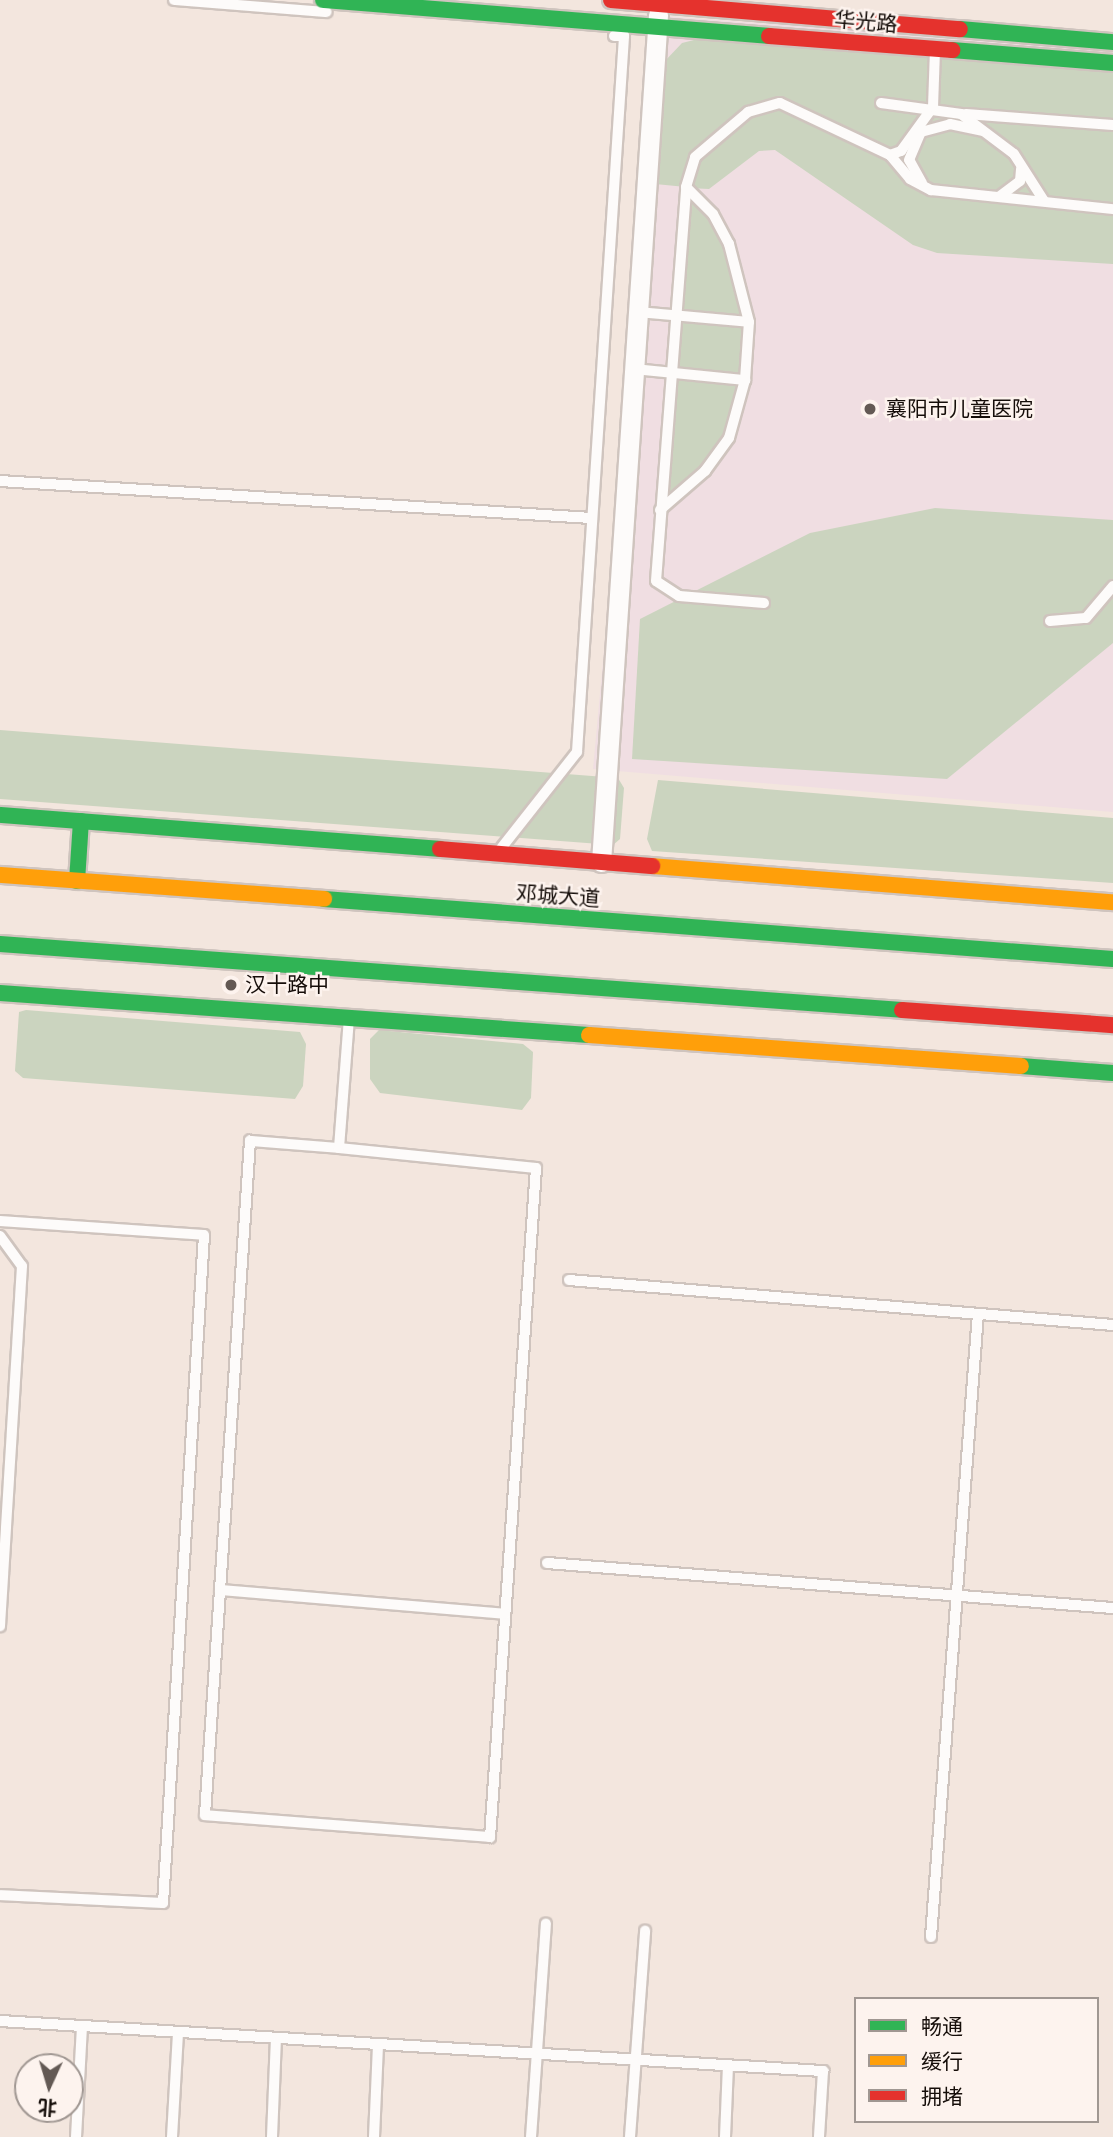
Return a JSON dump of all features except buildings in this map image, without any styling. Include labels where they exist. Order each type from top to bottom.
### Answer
[{"type":"main road","name":"华光路","points":[[323,0],[1113,63]]},
{"type":"main road","name":"华光路","points":[[611,0],[1113,42]]},
{"type":"main road","points":[[0,815],[1113,902]]},
{"type":"main road","points":[[77,881],[81,821]]},
{"type":"main road","name":"邓城大道","points":[[0,875],[1113,959]]},
{"type":"main road","points":[[0,944],[1113,1025]]},
{"type":"main road","points":[[0,993],[1113,1073]]},
{"type":"street","points":[[601,862],[659,2]]},
{"type":"lane","points":[[174,0],[624,36],[577,752],[497,854]]},
{"type":"lane","points":[[924,187],[909,160],[933,107],[935,49]]},
{"type":"lane","points":[[881,103],[933,107],[961,114],[1113,125]]},
{"type":"lane","points":[[764,603],[661,590],[655,568],[687,187],[695,157],[766,104],[799,110],[890,155],[924,187],[1113,209]]},
{"type":"lane","points":[[961,114],[989,134],[1021,165],[1044,201]]},
{"type":"lane","points":[[890,155],[921,132],[950,124],[989,134]]},
{"type":"lane","points":[[997,197],[1020,181],[1021,165]]},
{"type":"lane","points":[[660,510],[705,471],[729,438],[745,380],[749,322],[729,244],[713,214],[687,187]]},
{"type":"lane","points":[[638,312],[749,322]]},
{"type":"lane","points":[[634,369],[745,380]]},
{"type":"lane","points":[[0,481],[592,518]]},
{"type":"lane","points":[[1051,621],[1086,618],[1113,586]]},
{"type":"lane","points":[[339,1148],[349,1018]]},
{"type":"lane","points":[[250,1141],[339,1148],[536,1168],[490,1837],[205,1815],[250,1141]]},
{"type":"lane","points":[[0,1221],[204,1235],[163,1903],[0,1895]]},
{"type":"lane","points":[[0,1236],[22,1266],[0,1626]]},
{"type":"lane","points":[[569,1280],[1113,1325]]},
{"type":"lane","points":[[931,1937],[978,1314]]},
{"type":"lane","points":[[547,1563],[1113,1608]]},
{"type":"lane","points":[[220,1590],[505,1614]]},
{"type":"lane","points":[[531,2137],[546,1924]]},
{"type":"lane","points":[[630,2137],[645,1931]]},
{"type":"lane","points":[[0,2021],[823,2071],[819,2137]]},
{"type":"lane","points":[[76,2137],[82,2026]]},
{"type":"lane","points":[[172,2137],[178,2032]]},
{"type":"lane","points":[[272,2137],[276,2038]]},
{"type":"lane","points":[[374,2137],[378,2044]]},
{"type":"lane","points":[[725,2137],[728,2066]]},
{"type":"shaded area","name":"襄阳市儿童医院","points":[[663,16],[1113,49],[1113,812],[593,769]]},
{"type":"green space","points":[[706,37],[1113,68],[1113,264],[937,253],[913,245],[775,150],[759,151],[709,189],[688,188],[729,244],[749,322],[745,380],[729,438],[705,471],[660,510],[686,187],[655,184],[664,62],[682,43]]},
{"type":"green space","points":[[935,508],[1113,520],[1113,643],[947,779],[632,759],[640,619],[810,533]]},
{"type":"green space","points":[[0,730],[618,778],[624,788],[620,839],[613,845],[0,799]]},
{"type":"green space","points":[[658,780],[1113,818],[1113,883],[652,851],[647,839]]},
{"type":"green space","points":[[26,1010],[300,1032],[306,1044],[303,1086],[295,1099],[23,1078],[15,1071],[19,1012]]},
{"type":"green space","points":[[379,1030],[523,1044],[533,1052],[531,1098],[522,1110],[380,1093],[370,1079],[370,1039]]},
{"type":"traffic: fast","points":[[323,0],[769,36]]},
{"type":"traffic: fast","points":[[960,29],[1113,42]]},
{"type":"traffic: fast","points":[[952,50],[1113,63]]},
{"type":"traffic: fast","points":[[0,815],[440,849]]},
{"type":"traffic: fast","points":[[77,881],[81,821]]},
{"type":"traffic: fast","points":[[324,899],[1113,959]]},
{"type":"traffic: fast","points":[[0,944],[902,1010]]},
{"type":"traffic: fast","points":[[0,993],[589,1035]]},
{"type":"traffic: fast","points":[[1021,1066],[1113,1073]]},
{"type":"traffic: slow","points":[[652,866],[1113,902]]},
{"type":"traffic: slow","points":[[0,875],[324,899]]},
{"type":"traffic: slow","points":[[589,1035],[1021,1066]]},
{"type":"traffic: jam","points":[[611,0],[960,29]]},
{"type":"traffic: jam","points":[[769,36],[952,50]]},
{"type":"traffic: jam","points":[[440,849],[652,866]]},
{"type":"traffic: jam","points":[[902,1010],[1113,1025]]},
{"type":"place","name":"襄阳市儿童医院","points":[[870,409]]},
{"type":"place","name":"汉十路中","points":[[231,985]]}]
